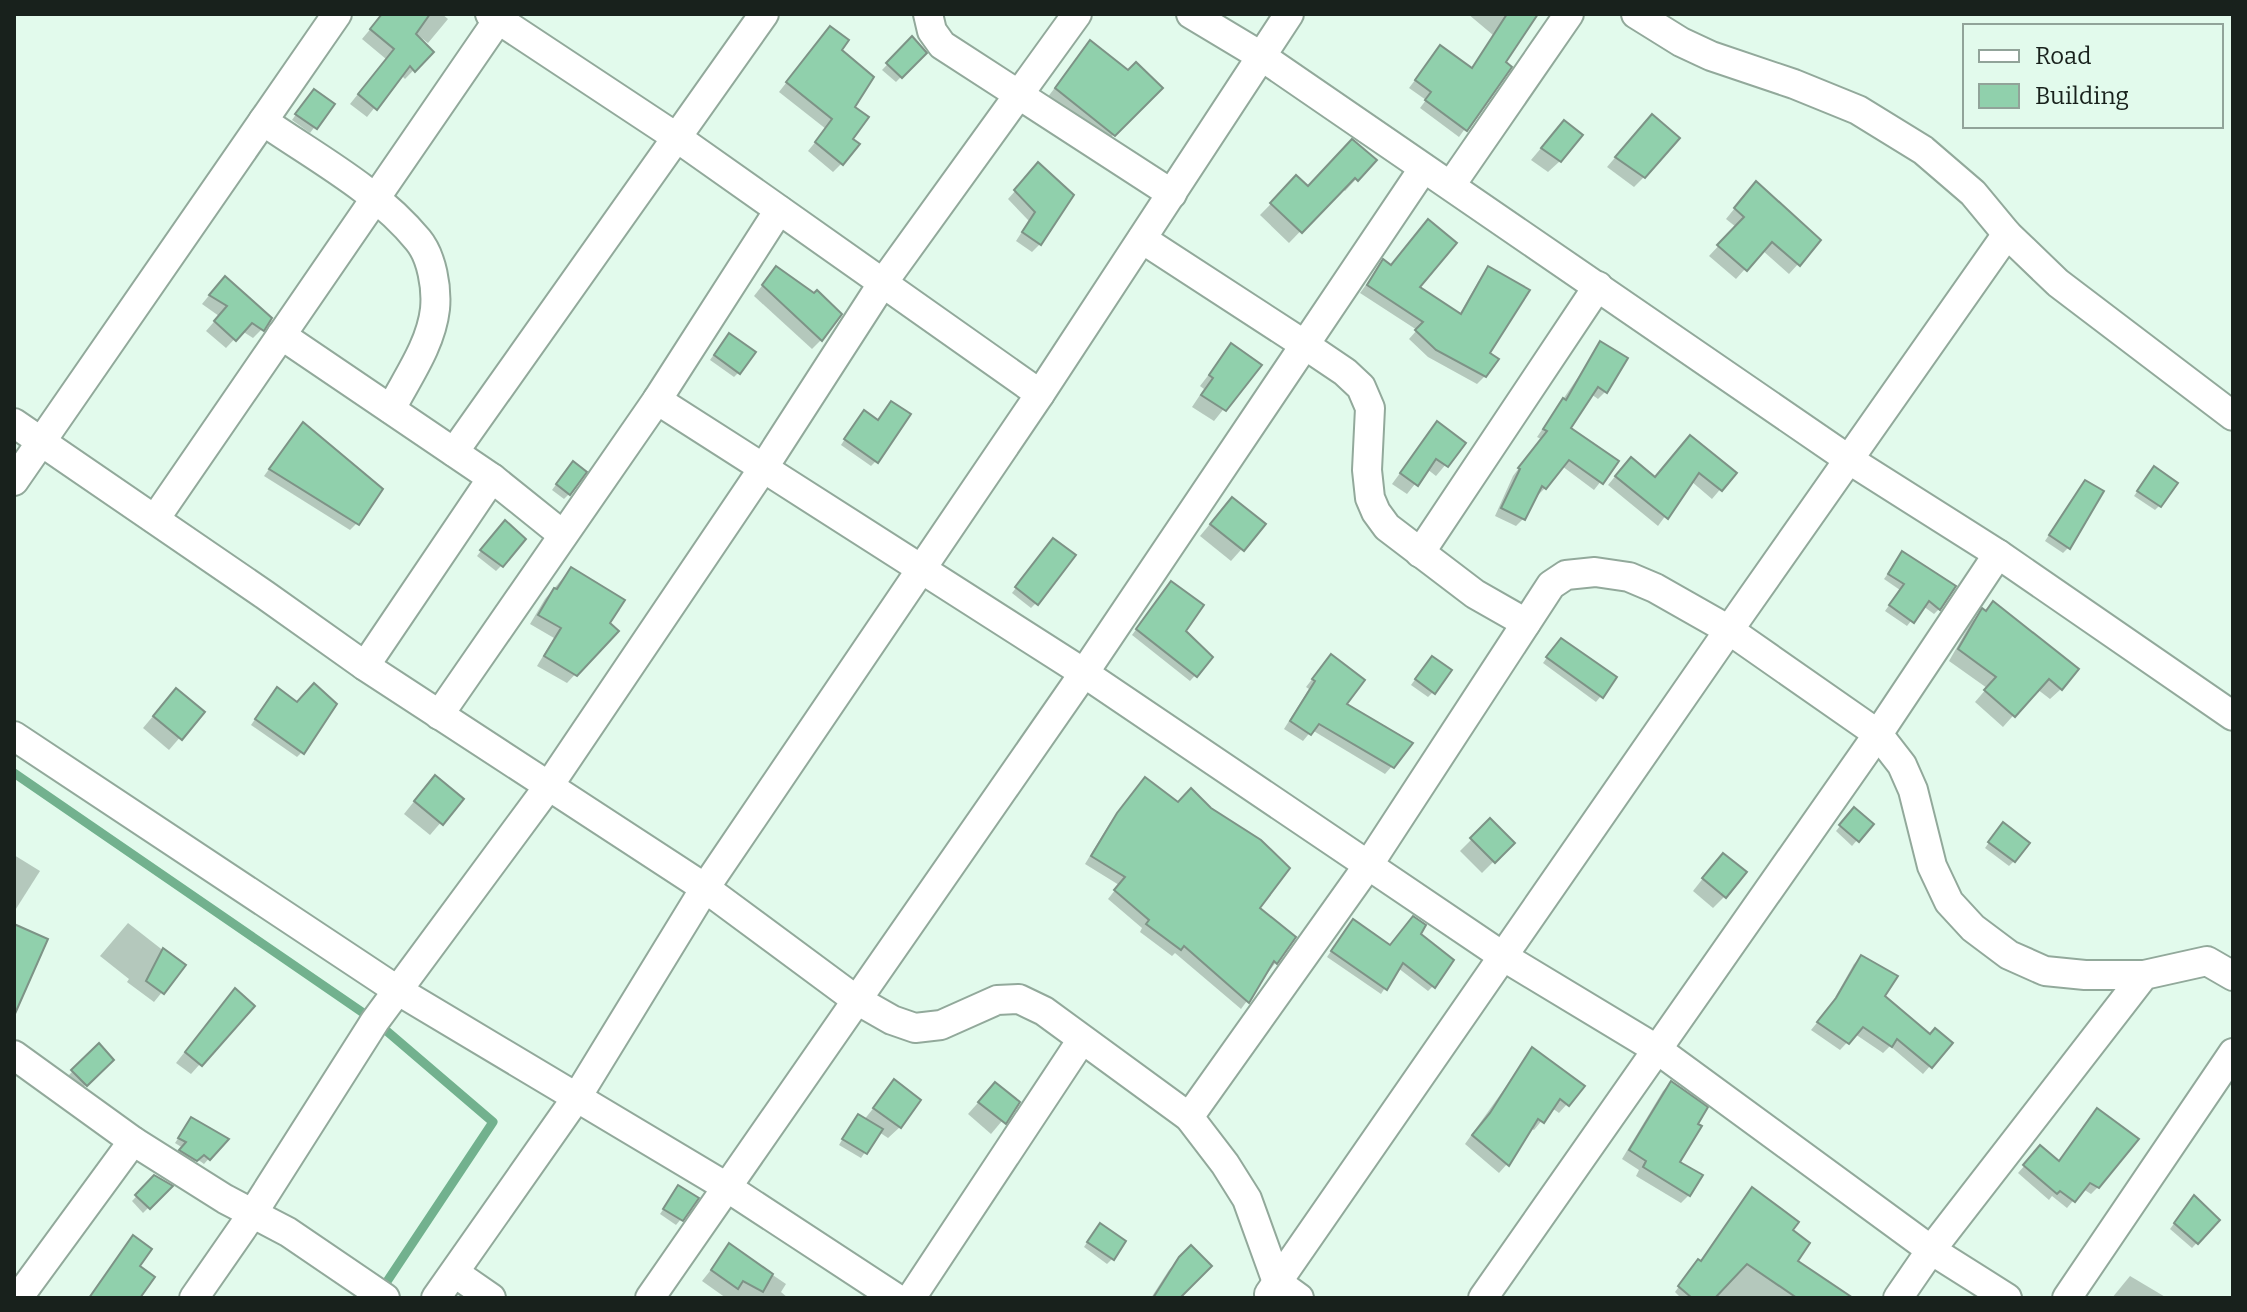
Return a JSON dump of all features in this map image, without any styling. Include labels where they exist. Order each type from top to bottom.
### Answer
[{"type":"street","points":[[14,481],[337,14]]},
{"type":"street","points":[[454,452],[764,14]]},
{"type":"street","points":[[928,14],[932,31],[942,45],[1172,194]]},
{"type":"street","points":[[194,1298],[253,1213],[397,990],[548,787],[764,467],[882,284],[1077,14]]},
{"type":"street","points":[[1191,14],[1261,56],[1848,459],[1998,554],[2233,716]]},
{"type":"street","points":[[436,1298],[577,1097],[705,888],[919,568],[1040,394],[1289,14]]},
{"type":"street","points":[[1451,185],[1569,14]]},
{"type":"street","points":[[1636,14],[1681,42],[1711,56],[1858,110],[1923,150],[1973,193],[2007,234],[2058,283],[2233,416]]},
{"type":"street","points":[[155,519],[497,16],[676,137],[1040,394]]},
{"type":"street","points":[[263,121],[375,199],[419,241],[429,260],[435,309],[427,340],[391,409]]},
{"type":"street","points":[[650,1298],[1084,673],[1423,169]]},
{"type":"street","points":[[439,715],[657,400],[779,210]]},
{"type":"street","points":[[1281,1293],[1504,957],[2007,234]]},
{"type":"street","points":[[1142,239],[1345,372],[1361,387],[1370,408],[1367,470],[1370,498],[1387,527],[1475,594],[1526,623]]},
{"type":"street","points":[[1420,553],[1598,286]]},
{"type":"street","points":[[281,335],[492,478],[563,535]]},
{"type":"street","points":[[657,400],[1084,673],[1504,957],[1658,1050],[1931,1250],[2007,1298]]},
{"type":"street","points":[[14,423],[365,666],[705,888],[855,999],[892,1020],[915,1028],[941,1025],[997,1000],[1019,999],[1044,1011],[1189,1117],[1247,1199],[1281,1293]]},
{"type":"street","points":[[365,666],[492,478]]},
{"type":"street","points":[[1483,1298],[1878,734],[1998,554]]},
{"type":"street","points":[[1189,1117],[1369,864],[1551,585],[1566,575],[1595,572],[1642,582],[1729,630],[1878,734],[1902,765],[1913,790],[1932,866],[1949,902],[1973,928],[2009,955],[2045,971],[2085,975],[2144,975],[2207,961],[2233,976]]},
{"type":"street","points":[[14,736],[397,990],[725,1186],[896,1298]]},
{"type":"street","points":[[1898,1298],[1931,1250],[2144,975]]},
{"type":"street","points":[[911,1298],[1081,1041]]},
{"type":"street","points":[[2067,1298],[2233,1053]]},
{"type":"street","points":[[14,1055],[133,1141],[225,1199],[288,1232],[385,1298]]},
{"type":"street","points":[[18,1298],[133,1141]]},
{"type":"street","points":[[455,1273],[491,1298]]},
{"type":"building","points":[[382,14],[430,14],[416,34],[434,52],[415,72],[410,66],[377,110],[358,94],[394,49],[370,29]]},
{"type":"building","points":[[1507,14],[1538,14],[1506,62],[1512,67],[1467,131],[1425,100],[1431,92],[1415,80],[1440,45],[1472,68]]},
{"type":"building","points":[[830,26],[849,40],[842,50],[874,77],[855,107],[869,117],[853,139],[860,144],[843,165],[815,142],[832,119],[786,82]]},
{"type":"building","points":[[912,36],[927,53],[902,78],[886,63]]},
{"type":"building","points":[[1090,40],[1128,70],[1136,62],[1163,88],[1115,136],[1055,88]]},
{"type":"building","points":[[314,89],[335,104],[317,129],[295,114]]},
{"type":"building","points":[[1652,114],[1680,138],[1645,178],[1615,157]]},
{"type":"building","points":[[1564,120],[1583,135],[1561,162],[1541,148]]},
{"type":"building","points":[[1352,139],[1377,160],[1358,181],[1355,178],[1302,233],[1270,203],[1296,175],[1308,186]]},
{"type":"building","points":[[1038,162],[1074,195],[1041,245],[1022,232],[1035,212],[1014,190]]},
{"type":"building","points":[[1756,181],[1821,240],[1800,266],[1772,242],[1747,271],[1717,245],[1744,217],[1734,208]]},
{"type":"building","points":[[1428,219],[1457,243],[1420,287],[1461,314],[1488,266],[1530,290],[1490,353],[1499,359],[1486,377],[1436,350],[1415,330],[1423,322],[1367,285],[1383,259],[1391,265]]},
{"type":"building","points":[[776,266],[814,293],[817,290],[842,314],[822,341],[762,285]]},
{"type":"building","points":[[225,276],[272,318],[264,331],[252,323],[236,341],[214,321],[227,306],[209,295]]},
{"type":"building","points":[[729,333],[756,352],[740,374],[714,355]]},
{"type":"building","points":[[1600,341],[1628,358],[1607,393],[1598,387],[1571,428],[1619,461],[1603,484],[1569,460],[1546,489],[1542,486],[1525,520],[1501,508],[1518,468],[1547,431],[1543,429],[1563,398],[1566,400]]},
{"type":"building","points":[[1231,343],[1262,365],[1226,411],[1201,395],[1213,378],[1209,375]]},
{"type":"building","points":[[891,401],[911,414],[878,463],[844,439],[864,410],[878,420]]},
{"type":"building","points":[[1437,421],[1466,443],[1448,467],[1436,459],[1418,486],[1400,473]]},
{"type":"building","points":[[303,422],[383,489],[359,525],[269,469]]},
{"type":"building","points":[[1690,435],[1737,473],[1722,491],[1699,473],[1668,519],[1615,476],[1631,457],[1655,477]]},
{"type":"building","points":[[573,461],[587,472],[570,495],[556,484]]},
{"type":"building","points":[[2154,466],[2178,483],[2161,507],[2137,491]]},
{"type":"building","points":[[2085,480],[2104,491],[2070,549],[2049,535]]},
{"type":"building","points":[[1232,497],[1266,524],[1244,551],[1210,524]]},
{"type":"building","points":[[505,520],[526,539],[503,567],[480,550]]},
{"type":"building","points":[[1053,538],[1076,555],[1038,605],[1015,587]]},
{"type":"building","points":[[1902,551],[1956,586],[1940,610],[1929,601],[1914,623],[1889,605],[1904,584],[1888,574]]},
{"type":"building","points":[[571,567],[625,600],[610,623],[619,631],[577,676],[544,656],[561,628],[538,615]]},
{"type":"building","points":[[1171,581],[1204,605],[1186,631],[1213,657],[1197,677],[1136,629]]},
{"type":"building","points":[[1993,601],[2079,669],[2062,690],[2049,679],[2015,717],[1984,690],[1996,677],[1958,649],[1982,608],[1986,611]]},
{"type":"building","points":[[1561,638],[1617,677],[1603,698],[1546,657]]},
{"type":"building","points":[[1331,654],[1365,680],[1347,704],[1413,743],[1394,768],[1319,724],[1311,735],[1290,721],[1315,681],[1312,679]]},
{"type":"building","points":[[1432,656],[1452,670],[1435,694],[1415,679]]},
{"type":"building","points":[[314,683],[337,704],[304,754],[255,719],[277,687],[297,702]]},
{"type":"building","points":[[176,688],[205,712],[182,740],[153,716]]},
{"type":"building","points":[[435,775],[464,799],[443,825],[414,801]]},
{"type":"building","points":[[1145,777],[1178,802],[1191,788],[1211,808],[1261,840],[1290,868],[1260,908],[1296,937],[1277,964],[1274,961],[1249,1003],[1184,946],[1181,950],[1146,924],[1149,920],[1114,890],[1125,877],[1091,856],[1117,813]]},
{"type":"building","points":[[1854,807],[1874,824],[1859,842],[1839,825]]},
{"type":"building","points":[[1490,818],[1515,843],[1495,863],[1470,838]]},
{"type":"building","points":[[2003,822],[2030,843],[2015,862],[1988,842]]},
{"type":"building","points":[[1723,853],[1747,872],[1726,898],[1702,878]]},
{"type":"building","points":[[1413,916],[1426,925],[1421,934],[1454,960],[1435,988],[1403,963],[1387,990],[1331,951],[1353,919],[1390,945]]},
{"type":"building","points":[[14,924],[48,939],[14,1016]]},
{"type":"building","points":[[163,948],[186,965],[164,994],[146,981]]},
{"type":"building","points":[[1861,955],[1898,976],[1885,996],[1930,1034],[1935,1028],[1953,1043],[1932,1068],[1897,1039],[1892,1047],[1863,1027],[1849,1044],[1817,1022],[1836,998]]},
{"type":"building","points":[[235,988],[255,1006],[202,1066],[185,1052]]},
{"type":"building","points":[[99,1043],[114,1060],[87,1086],[71,1070]]},
{"type":"building","points":[[1532,1047],[1585,1086],[1569,1106],[1560,1099],[1544,1123],[1538,1119],[1509,1166],[1472,1135],[1490,1113]]},
{"type":"building","points":[[894,1079],[921,1100],[901,1128],[873,1108]]},
{"type":"building","points":[[1671,1081],[1708,1107],[1698,1124],[1702,1126],[1680,1162],[1703,1175],[1690,1196],[1643,1167],[1646,1161],[1629,1150]]},
{"type":"building","points":[[995,1082],[1020,1102],[1006,1124],[978,1102]]},
{"type":"building","points":[[2097,1108],[2139,1139],[2099,1188],[2090,1183],[2075,1202],[2060,1191],[2057,1194],[2023,1165],[2040,1145],[2059,1161]]},
{"type":"building","points":[[858,1114],[883,1129],[867,1154],[842,1139]]},
{"type":"building","points":[[191,1117],[229,1139],[210,1160],[204,1155],[197,1161],[179,1150],[186,1142],[178,1138]]},
{"type":"building","points":[[154,1175],[173,1186],[150,1209],[135,1195]]},
{"type":"building","points":[[678,1185],[699,1198],[683,1221],[663,1209]]},
{"type":"building","points":[[1752,1187],[1799,1222],[1793,1230],[1810,1243],[1798,1261],[1853,1298],[1797,1298],[1747,1264],[1715,1298],[1692,1298],[1678,1286],[1698,1259],[1701,1261]]},
{"type":"building","points":[[2194,1195],[2220,1220],[2198,1244],[2174,1223]]},
{"type":"building","points":[[1100,1223],[1126,1241],[1114,1260],[1087,1242]]},
{"type":"building","points":[[133,1235],[152,1249],[140,1266],[155,1277],[140,1298],[89,1298]]},
{"type":"building","points":[[729,1243],[773,1274],[763,1292],[743,1281],[738,1289],[711,1270]]},
{"type":"building","points":[[1191,1245],[1212,1266],[1180,1298],[1153,1298],[1179,1257]]},
{"type":"waterway","points":[[14,773],[375,1021],[493,1122],[380,1292]]}]
